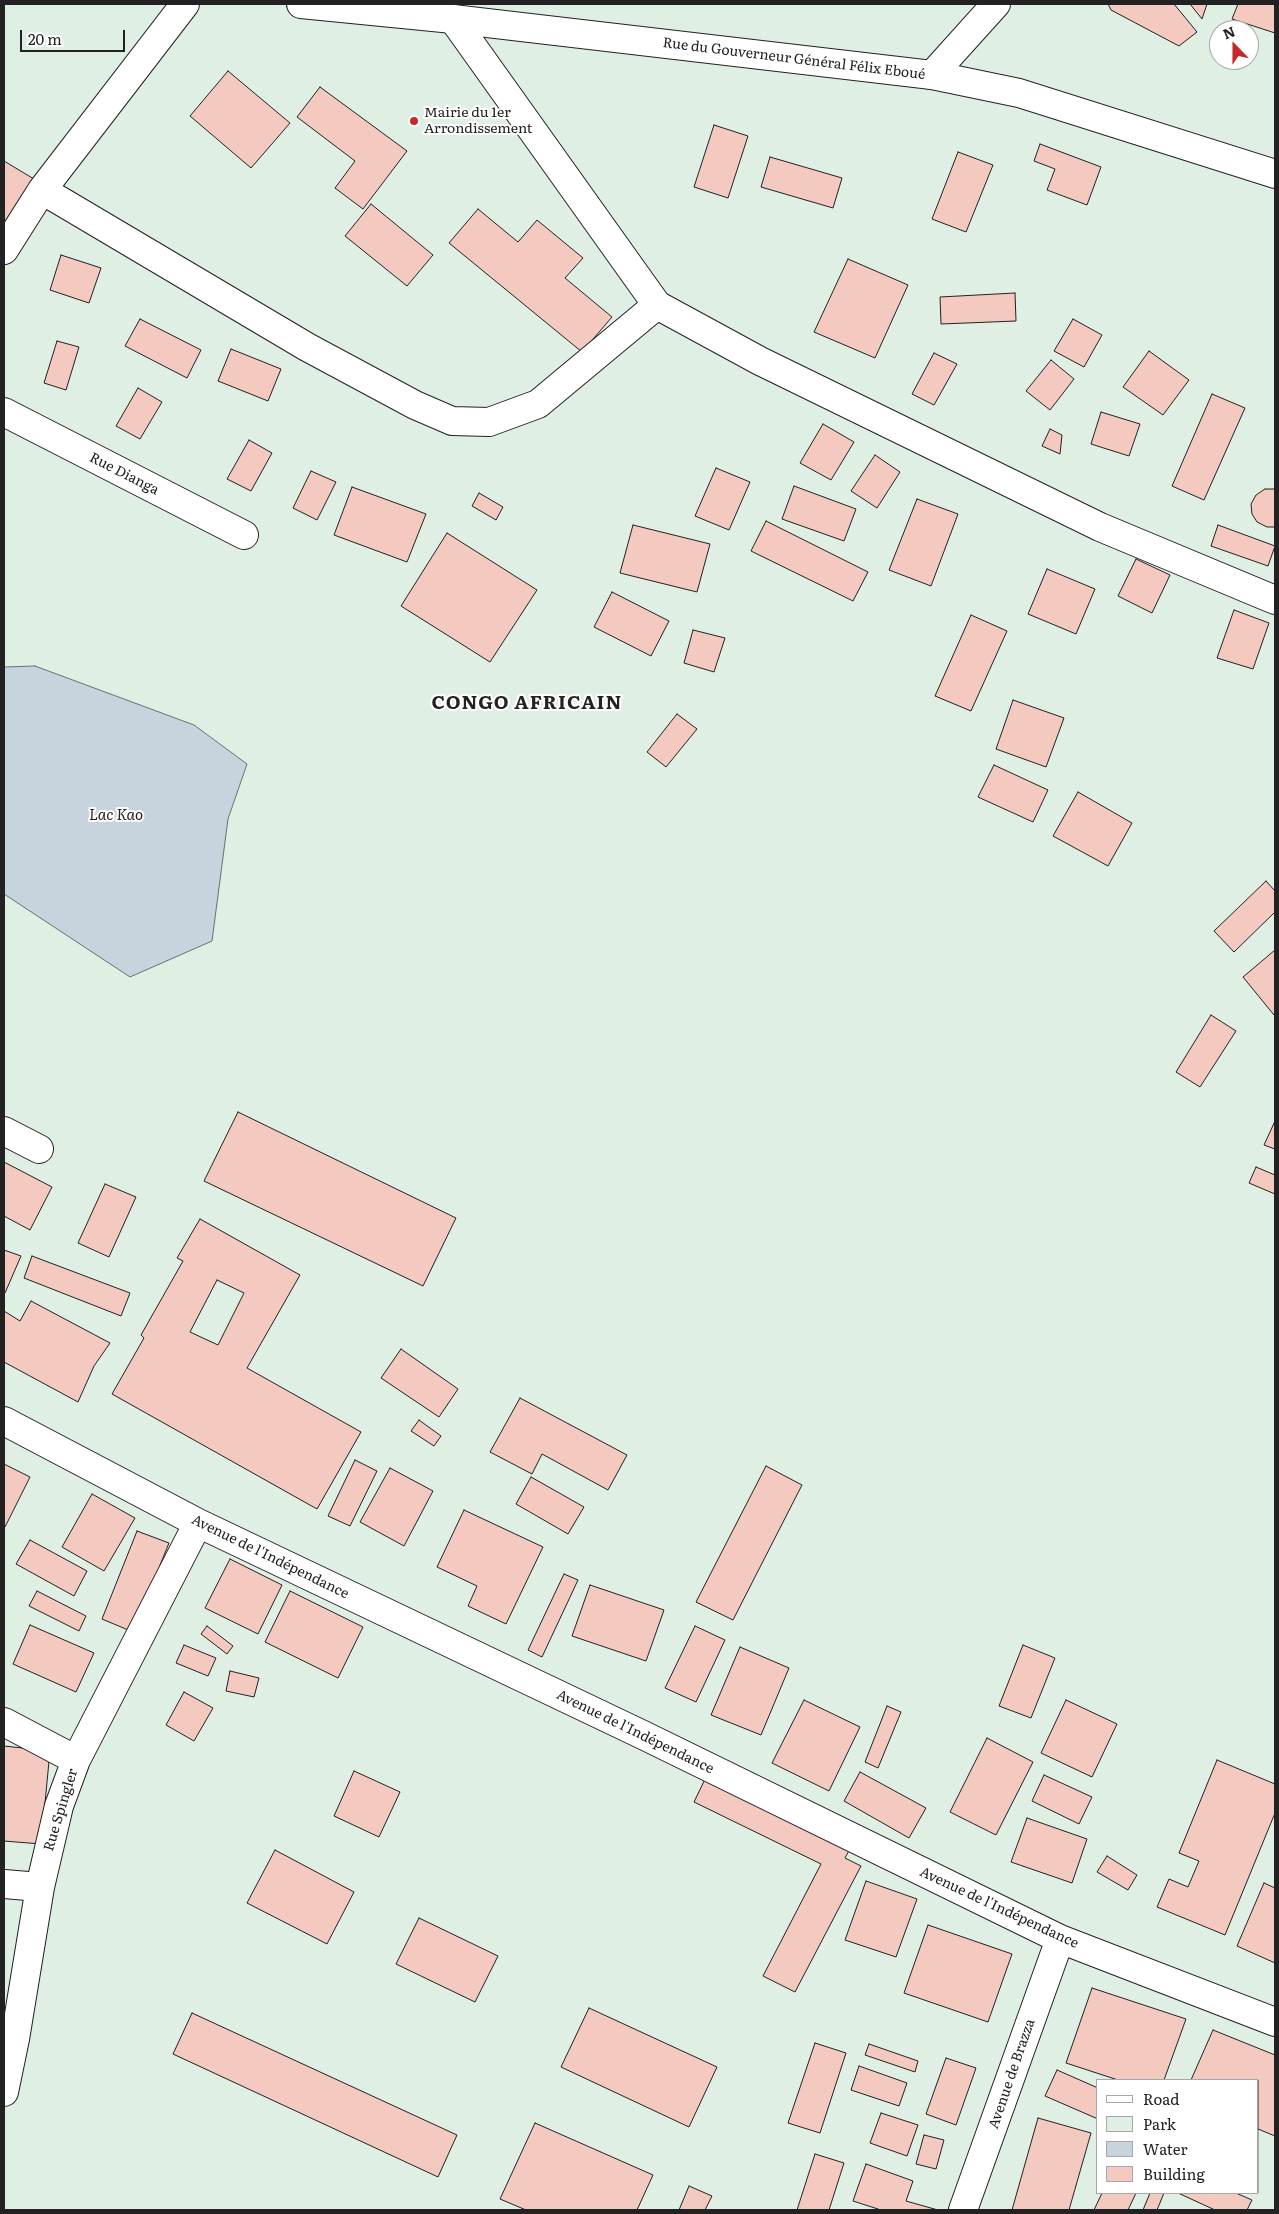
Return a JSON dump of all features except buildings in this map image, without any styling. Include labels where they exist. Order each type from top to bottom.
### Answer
[{"type":"street","points":[[4,250],[42,190],[185,4]]},
{"type":"street","name":"Rue du Gouverneur Général Félix Eboué","points":[[301,4],[453,19],[932,75],[1019,93],[1275,174]]},
{"type":"street","points":[[932,75],[996,4]]},
{"type":"street","points":[[453,19],[657,305],[760,361],[1091,522],[1275,600]]},
{"type":"street","points":[[42,190],[307,347],[415,405],[452,421],[489,422],[538,404],[657,305]]},
{"type":"street","name":"Rue Dianga","points":[[4,412],[244,535]]},
{"type":"street","points":[[4,1130],[39,1149]]},
{"type":"street","name":"Avenue de l'Indépendance","points":[[4,1421],[198,1523],[652,1740],[1060,1939],[1275,2022]]},
{"type":"street","name":"Rue Spingler","points":[[4,2092],[15,2039],[40,1887],[59,1806],[76,1760],[198,1523]]},
{"type":"street","points":[[4,1722],[76,1760]]},
{"type":"street","points":[[4,1884],[40,1887]]},
{"type":"street","name":"Avenue de Brazza","points":[[964,2210],[1060,1939]]},
{"type":"green space","points":[[4,4],[1275,4],[1275,2210],[4,2210]]},
{"type":"water","name":"Lac Kao","points":[[35,666],[194,725],[247,764],[228,819],[212,941],[130,977],[4,894],[4,667]]},
{"type":"place","name":"Mairie du 1er Arrondissement","points":[[414,121]]},
{"type":"district","name":"CONGO AFRICAIN","points":[[527,703]]}]
